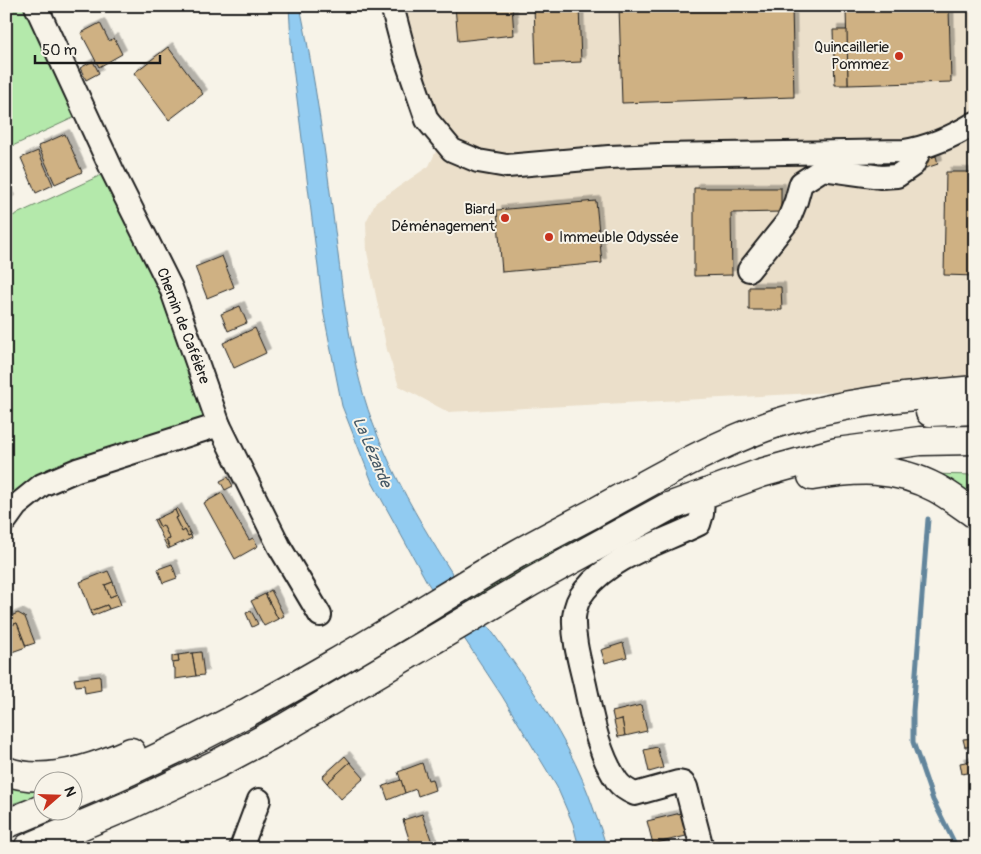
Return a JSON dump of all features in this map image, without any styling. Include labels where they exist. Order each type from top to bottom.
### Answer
[{"type":"highway","points":[[82,792],[110,781],[192,742],[332,666],[518,554],[721,446],[776,423],[822,411],[902,397],[975,390]]},
{"type":"highway","points":[[662,476],[769,438],[832,424],[941,410],[975,410]]},
{"type":"highway","points":[[28,848],[139,801],[217,764],[286,727],[531,582],[666,508],[761,473],[837,452],[920,442],[975,440]]},
{"type":"highway","points":[[666,508],[841,471],[871,469],[915,478],[938,489],[975,514]]},
{"type":"highway","points":[[6,772],[34,776],[70,773],[105,763],[332,666]]},
{"type":"highway","points":[[68,848],[235,767],[286,727]]},
{"type":"highway","points":[[6,824],[32,813]]},
{"type":"street","name":"Chemin de Caféière","points":[[36,6],[112,170],[172,288],[219,425],[279,546],[320,615]]},
{"type":"street","points":[[392,6],[406,59],[427,120],[452,150],[478,161],[507,166],[627,156],[904,151],[920,149],[954,134],[975,122]]},
{"type":"street","points":[[749,270],[788,221],[801,183],[822,169],[881,177],[898,176],[913,165],[920,149]]},
{"type":"street","points":[[6,520],[16,506],[42,485],[77,470],[219,425]]},
{"type":"street","points":[[702,848],[686,787],[683,784],[678,782],[635,794],[625,789],[610,769],[590,709],[578,657],[574,618],[577,604],[584,590],[602,573],[631,555],[699,524],[703,500]]},
{"type":"street","points":[[242,848],[259,800]]},
{"type":"shaded area","points":[[392,6],[975,6],[975,379],[855,391],[448,412],[399,386],[387,350],[367,252],[366,222],[375,203],[429,166],[437,149]]},
{"type":"green space","points":[[6,6],[36,6],[86,112],[6,149]]},
{"type":"green space","points":[[112,170],[219,425],[77,470],[6,520],[6,219]]},
{"type":"green space","points":[[929,474],[975,475],[975,500]]},
{"type":"green space","points":[[616,518],[583,541],[474,606],[470,598],[569,538],[604,521]]},
{"type":"green space","points":[[447,612],[452,619],[317,694],[346,672]]},
{"type":"green space","points":[[6,785],[32,788],[32,797],[6,806]]},
{"type":"water","name":"La Lézarde","points":[[289,6],[300,6],[319,114],[350,339],[356,367],[373,423],[399,481],[432,541],[470,600],[531,687],[567,748],[583,780],[606,848],[579,848],[573,824],[557,787],[502,696],[427,582],[372,482],[342,406],[324,315],[292,59]]},
{"type":"building","points":[[61,6],[73,6],[63,11]]},
{"type":"building","points":[[455,6],[512,6],[514,35],[458,41]]},
{"type":"building","points":[[534,6],[579,6],[581,62],[536,64]]},
{"type":"building","points":[[619,6],[792,6],[794,97],[622,103]]},
{"type":"building","name":"Quincaillerie Pommez","points":[[949,8],[951,82],[848,85],[846,10]]},
{"type":"building","points":[[100,23],[109,41],[114,38],[122,54],[99,67],[81,33]]},
{"type":"building","points":[[833,30],[847,30],[848,85],[835,85]]},
{"type":"building","points":[[168,47],[203,94],[169,120],[134,73]]},
{"type":"building","points":[[93,61],[99,73],[86,80],[80,68]]},
{"type":"building","points":[[65,134],[82,172],[55,184],[38,146]]},
{"type":"building","points":[[38,151],[53,185],[36,193],[21,158]]},
{"type":"building","points":[[936,156],[938,164],[926,168],[924,160]]},
{"type":"building","points":[[946,172],[975,172],[975,276],[944,275]]},
{"type":"building","points":[[694,188],[781,188],[781,212],[731,213],[732,275],[694,276]]},
{"type":"building","points":[[6,190],[11,200],[6,202]]},
{"type":"building","name":"Immeuble Odyssée","points":[[596,201],[602,263],[502,272],[497,210]]},
{"type":"building","points":[[222,256],[234,287],[207,298],[195,267]]},
{"type":"building","points":[[749,287],[781,287],[782,310],[749,310]]},
{"type":"building","points":[[240,306],[247,323],[228,331],[221,314]]},
{"type":"building","points":[[255,328],[266,353],[234,368],[223,343]]},
{"type":"building","points":[[228,477],[233,486],[225,490],[220,481]]},
{"type":"building","points":[[222,493],[249,540],[253,538],[258,546],[235,559],[204,503]]},
{"type":"building","points":[[177,508],[191,535],[188,536],[185,530],[182,532],[175,518],[178,517],[175,510]]},
{"type":"building","points":[[175,510],[178,517],[175,518],[182,532],[185,530],[188,536],[191,535],[192,538],[170,548],[166,540],[170,539],[163,525],[160,527],[156,519]]},
{"type":"building","points":[[156,519],[160,527],[163,525],[170,539],[166,540],[170,548],[168,549],[154,520]]},
{"type":"building","points":[[172,564],[177,578],[163,583],[158,569]]},
{"type":"building","points":[[108,571],[113,582],[105,585],[110,597],[117,594],[121,605],[109,609],[107,605],[91,611],[80,582]]},
{"type":"building","points":[[113,582],[117,594],[110,597],[105,585]]},
{"type":"building","points":[[271,590],[284,616],[278,619],[265,594]]},
{"type":"building","points":[[265,594],[278,619],[264,626],[251,601]]},
{"type":"building","points":[[107,605],[109,609],[92,616],[91,611]]},
{"type":"building","points":[[251,611],[258,624],[252,627],[246,613]]},
{"type":"building","points":[[18,613],[25,617],[35,643],[26,646],[17,623],[9,626],[6,618]]},
{"type":"building","points":[[6,618],[9,626],[17,623],[26,647],[6,654]]},
{"type":"building","points":[[623,643],[627,657],[605,663],[601,650]]},
{"type":"building","points":[[201,652],[204,675],[196,676],[192,653]]},
{"type":"building","points":[[192,653],[196,676],[175,679],[175,668],[173,668],[172,663],[179,662],[178,655]]},
{"type":"building","points":[[178,655],[179,662],[172,663],[172,656]]},
{"type":"building","points":[[100,676],[101,690],[85,693],[84,685],[76,686],[74,679]]},
{"type":"building","points":[[641,705],[647,731],[625,736],[622,719],[614,721],[612,712]]},
{"type":"building","points":[[622,719],[625,736],[618,737],[614,721]]},
{"type":"building","points":[[975,738],[975,746],[965,747],[963,739]]},
{"type":"building","points":[[657,747],[663,768],[649,772],[644,750]]},
{"type":"building","points":[[345,756],[350,762],[327,783],[322,777]]},
{"type":"building","points":[[971,761],[973,772],[962,774],[960,763]]},
{"type":"building","points":[[350,762],[364,778],[341,799],[327,783]]},
{"type":"building","points":[[422,763],[428,780],[432,779],[435,790],[418,796],[416,789],[405,793],[398,772]]},
{"type":"building","points":[[401,780],[405,793],[388,800],[383,786]]},
{"type":"building","points":[[681,813],[686,836],[653,844],[647,821]]},
{"type":"building","points":[[422,814],[433,845],[425,848],[412,848],[403,820]]},
{"type":"waterway","points":[[928,519],[913,711],[913,742],[933,800],[957,848]]},
{"type":"place","name":"Quincaillerie Pommez","points":[[899,56]]},
{"type":"place","name":"Biard Déménagement","points":[[505,218]]},
{"type":"place","name":"Immeuble Odyssée","points":[[549,237]]}]
